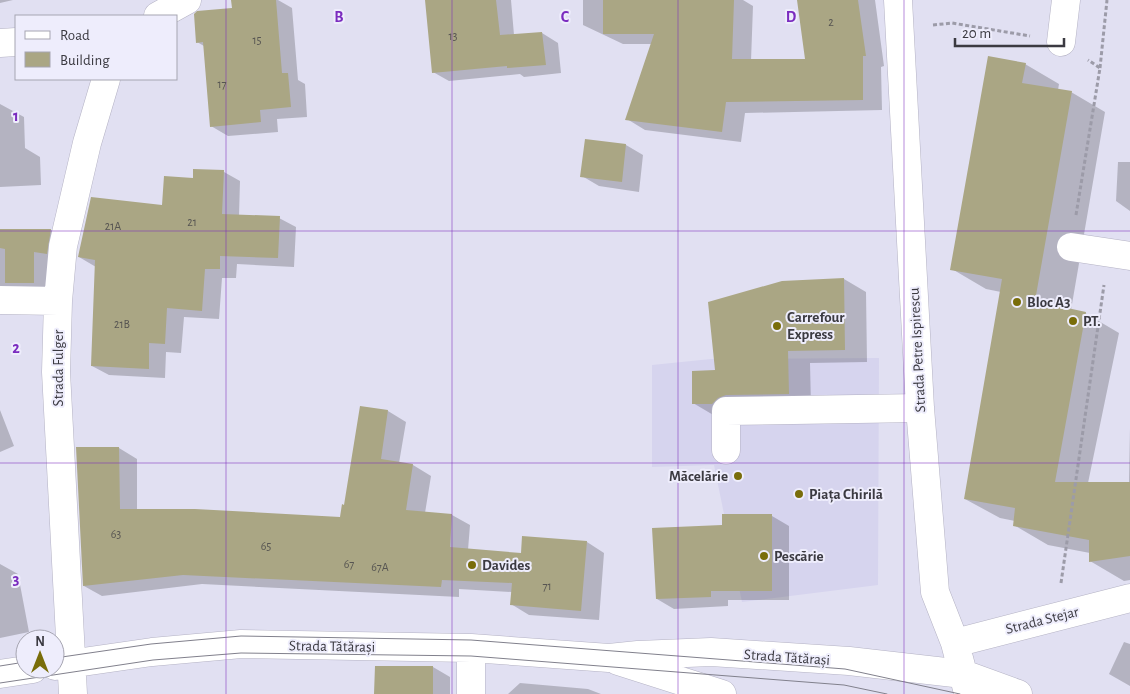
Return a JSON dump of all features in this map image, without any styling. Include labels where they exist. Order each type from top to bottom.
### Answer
[{"type":"street","points":[[160,15],[187,0]]},
{"type":"street","name":"Strada Petre Ispirescu","points":[[898,0],[920,408],[935,592],[955,642],[966,684]]},
{"type":"street","points":[[1061,42],[1066,0]]},
{"type":"street","points":[[0,43],[15,42]]},
{"type":"street","name":"Strada Fulger","points":[[62,629],[56,372],[62,246],[87,143],[106,80]]},
{"type":"street","points":[[1071,247],[1119,254]]},
{"type":"street","points":[[0,300],[58,302]]},
{"type":"street","points":[[726,450],[726,411],[920,408]]},
{"type":"street","name":"Strada Stejar","points":[[955,642],[1130,598]]},
{"type":"street","name":"Strada Tătărași","points":[[65,664],[152,652],[240,644],[471,648],[609,658],[711,652],[849,661],[1018,694]]},
{"type":"street","points":[[471,648],[471,694]]},
{"type":"street","name":"Strada Tătărași","points":[[609,658],[722,694]]},
{"type":"street","name":"Strada Fulger","points":[[65,670],[73,694]]},
{"type":"street","points":[[0,674],[15,672]]},
{"type":"path","points":[[1071,247],[1100,68],[1106,0]]},
{"type":"path","points":[[900,28],[952,24],[1061,42],[1100,68]]},
{"type":"path","points":[[1057,616],[1119,254]]},
{"type":"shaded area","name":"Piața Chirilă","points":[[879,358],[878,585],[742,602],[714,465],[652,467],[652,365],[711,359]]},
{"type":"building","points":[[231,0],[276,0],[282,73],[288,73],[291,107],[260,110],[261,122],[210,127],[203,42],[196,43],[194,14],[197,11],[232,8]]},
{"type":"building","points":[[425,0],[496,0],[500,35],[542,32],[546,65],[507,68],[507,66],[432,73]]},
{"type":"building","points":[[603,0],[734,0],[732,59],[805,59],[797,0],[858,0],[866,56],[863,56],[863,100],[726,102],[722,132],[625,120],[654,34],[603,34]]},
{"type":"building","name":"Bloc A3","points":[[988,56],[1026,63],[1022,83],[1072,91],[1035,301],[1086,312],[1055,482],[1130,482],[1130,556],[1089,562],[1089,540],[1013,526],[1015,508],[964,499],[1002,279],[950,270]]},
{"type":"building","points":[[585,139],[626,144],[622,182],[580,177]]},
{"type":"building","points":[[193,169],[224,170],[222,214],[280,216],[278,258],[220,256],[220,269],[205,269],[202,311],[167,308],[165,344],[149,343],[149,369],[91,366],[95,260],[78,257],[91,197],[162,205],[164,176],[193,178]]},
{"type":"building","points":[[0,229],[51,229],[47,254],[34,252],[34,283],[5,283],[5,249],[0,248]]},
{"type":"building","name":"Carrefour Express","points":[[844,278],[845,350],[788,351],[789,394],[726,395],[718,398],[712,404],[692,404],[692,371],[715,370],[708,302],[782,281]]},
{"type":"building","points":[[360,406],[388,410],[381,459],[413,464],[406,510],[452,514],[450,547],[521,553],[522,536],[587,541],[581,611],[510,605],[512,583],[442,580],[441,587],[183,575],[83,586],[76,447],[119,447],[120,509],[195,509],[340,517],[342,504],[344,505]]},
{"type":"building","points":[[722,514],[772,514],[772,591],[711,591],[711,597],[656,599],[652,528],[722,525]]},
{"type":"building","points":[[375,666],[433,666],[433,694],[374,694]]},
{"type":"tram line","points":[[65,657],[151,644],[241,636],[471,640],[845,669],[960,694]]},
{"type":"tram line","points":[[0,683],[153,660],[241,653],[471,656],[844,685],[887,694]]},
{"type":"tram line","points":[[0,666],[15,664]]},
{"type":"place","name":"Bloc A3","points":[[1017,302]]},
{"type":"place","name":"P.T.","points":[[1073,321]]},
{"type":"place","name":"Carrefour Express","points":[[777,326]]},
{"type":"place","name":"Măcelărie","points":[[738,476]]},
{"type":"place","name":"Piața Chirilă","points":[[799,494]]},
{"type":"place","name":"Pescărie","points":[[764,556]]},
{"type":"place","name":"Davides","points":[[472,565]]}]
